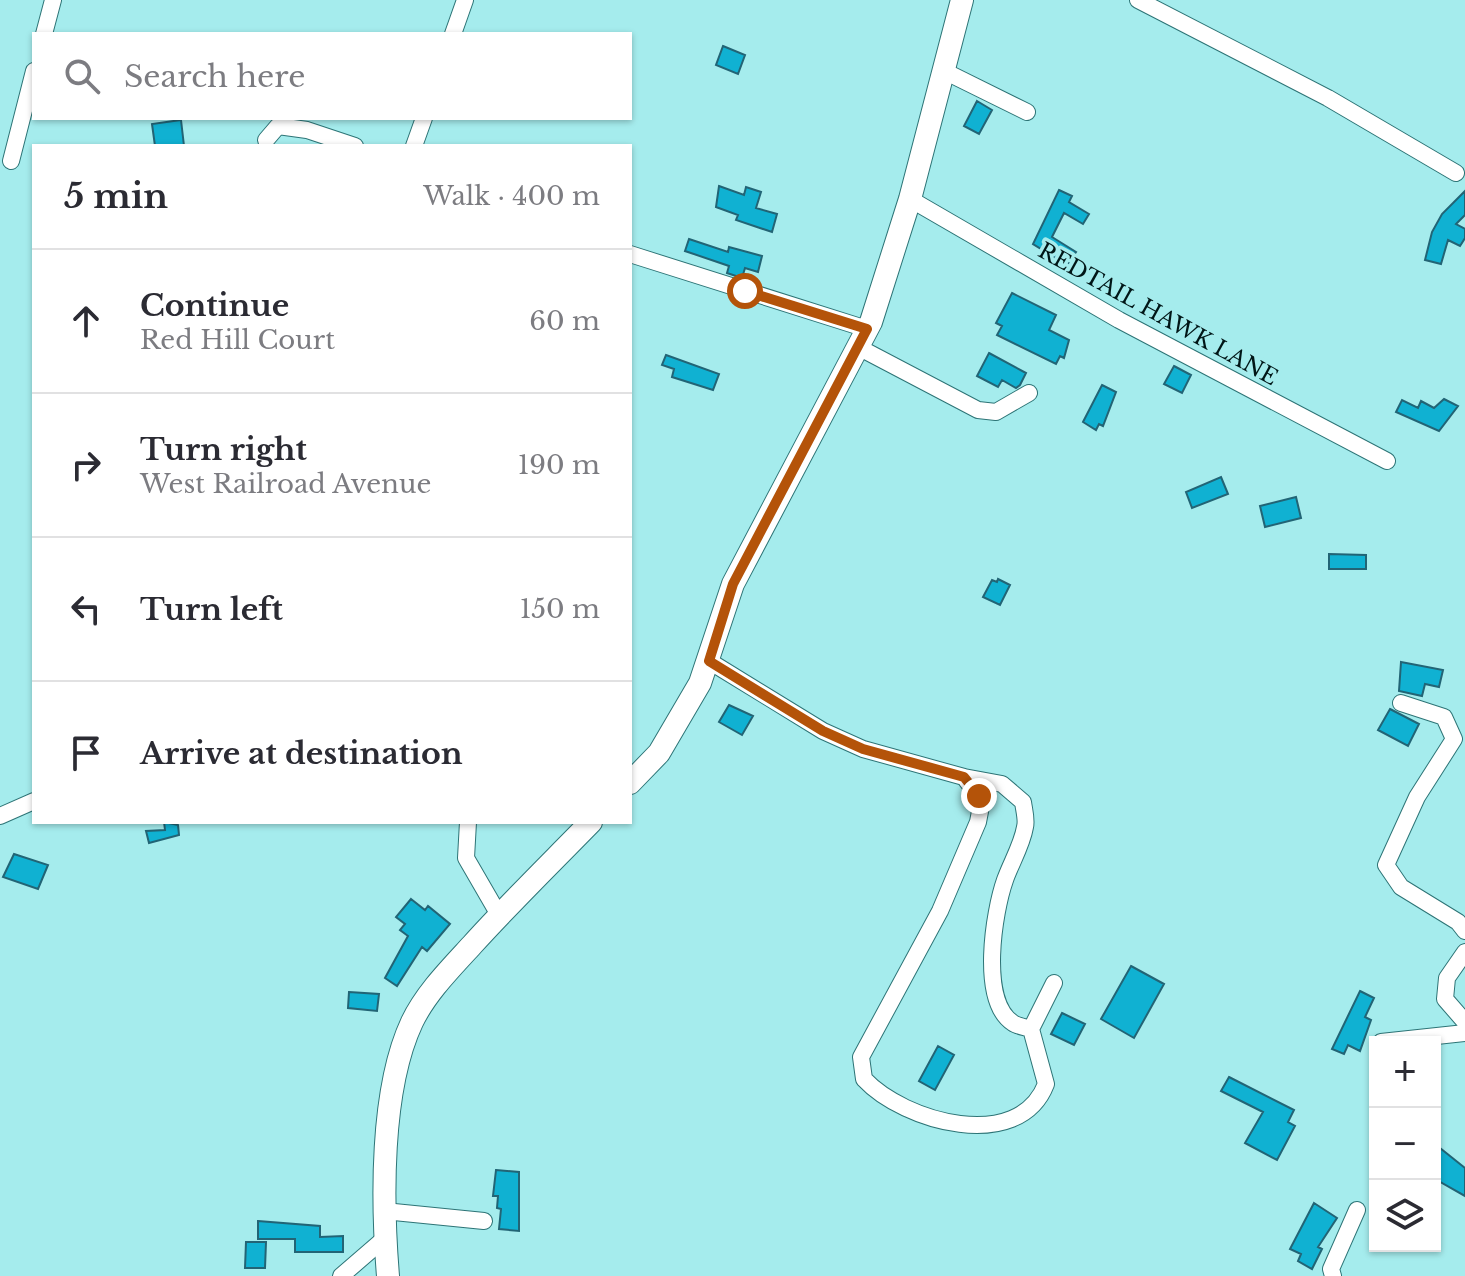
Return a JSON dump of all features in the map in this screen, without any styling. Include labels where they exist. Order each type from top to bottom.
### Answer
[{"type":"main road","points":[[632,781],[659,753],[700,683],[733,584],[863,338],[910,199],[962,0]]},
{"type":"main road","points":[[388,1276],[384,1211],[398,1066],[412,1022],[438,983],[499,915],[589,824]]},
{"type":"street","points":[[45,32],[53,0]]},
{"type":"street","points":[[454,32],[465,0]]},
{"type":"street","points":[[1138,0],[1328,98],[1456,173]]},
{"type":"street","points":[[944,71],[1027,112]]},
{"type":"street","points":[[11,161],[32,79]]},
{"type":"street","points":[[415,144],[423,120]]},
{"type":"street","points":[[266,140],[278,126],[290,126],[348,144]]},
{"type":"street","name":"REDTAIL HAWK LANE","points":[[910,199],[1119,320],[1387,461]]},
{"type":"street","points":[[632,255],[863,338],[978,410],[996,412],[1029,393]]},
{"type":"street","points":[[709,661],[823,731],[863,749],[964,777],[1002,784],[1023,802],[1026,826],[1003,884],[992,962],[993,988],[999,1006],[1012,1022],[1031,1029]]},
{"type":"street","points":[[1401,703],[1444,717],[1454,739],[1417,797],[1386,865],[1401,887],[1449,916],[1465,931]]},
{"type":"street","points":[[964,777],[982,801],[978,822],[940,911],[861,1057],[864,1079],[922,1117],[973,1124],[997,1124],[1019,1118],[1031,1110],[1046,1084],[1031,1029],[1054,983]]},
{"type":"street","points":[[0,816],[32,802]]},
{"type":"street","points":[[468,824],[466,858],[499,915]]},
{"type":"street","points":[[1465,952],[1447,978],[1445,999],[1465,1022]]},
{"type":"street","points":[[1437,1036],[1465,1033]]},
{"type":"street","points":[[1333,1276],[1331,1269],[1357,1210]]},
{"type":"street","points":[[384,1211],[484,1221]]},
{"type":"street","points":[[341,1276],[385,1238]]},
{"type":"building","points":[[723,46],[745,55],[738,74],[716,65]]},
{"type":"building","points":[[977,101],[992,110],[979,134],[964,126]]},
{"type":"building","points":[[181,120],[184,144],[155,144],[152,124]]},
{"type":"building","points":[[719,186],[744,195],[746,187],[761,192],[756,208],[777,214],[772,232],[736,220],[738,215],[716,207]]},
{"type":"building","points":[[1059,190],[1072,196],[1069,202],[1089,214],[1083,224],[1064,213],[1052,237],[1076,252],[1067,265],[1033,244]]},
{"type":"building","points":[[1465,191],[1465,215],[1456,224],[1465,229],[1465,238],[1460,246],[1448,240],[1441,264],[1425,260],[1432,232],[1442,214]]},
{"type":"building","points":[[689,239],[728,252],[729,247],[762,256],[758,272],[745,268],[742,278],[727,273],[729,266],[685,251]]},
{"type":"building","points":[[1012,293],[1056,315],[1049,330],[1069,340],[1064,358],[1060,356],[1056,364],[997,335],[1002,326],[996,323]]},
{"type":"building","points":[[989,353],[1026,373],[1020,385],[1016,388],[1002,380],[998,387],[977,376]]},
{"type":"building","points":[[666,355],[719,374],[713,390],[672,377],[674,369],[662,365]]},
{"type":"building","points":[[1174,366],[1191,375],[1182,393],[1164,384]]},
{"type":"building","points":[[1102,385],[1116,392],[1103,426],[1099,424],[1096,430],[1083,422]]},
{"type":"building","points":[[1444,399],[1458,406],[1439,431],[1396,412],[1402,400],[1418,408],[1421,401],[1434,408]]},
{"type":"building","points":[[1221,477],[1228,494],[1192,508],[1186,492]]},
{"type":"building","points":[[1296,497],[1301,518],[1265,527],[1260,506]]},
{"type":"building","points":[[1329,554],[1366,555],[1366,569],[1329,569]]},
{"type":"building","points":[[998,579],[1010,585],[1000,605],[983,597],[992,580],[997,582]]},
{"type":"building","points":[[1401,662],[1443,670],[1439,687],[1425,684],[1422,696],[1399,691]]},
{"type":"building","points":[[729,705],[753,716],[742,735],[719,722]]},
{"type":"building","points":[[1390,709],[1419,724],[1408,746],[1378,730]]},
{"type":"building","points":[[164,824],[178,825],[179,835],[149,843],[146,831],[165,830]]},
{"type":"building","points":[[14,854],[48,865],[38,889],[3,877]]},
{"type":"building","points":[[411,899],[425,910],[428,906],[450,924],[427,951],[422,947],[397,986],[385,978],[408,936],[400,930],[405,924],[396,917]]},
{"type":"building","points":[[1131,966],[1164,984],[1134,1038],[1101,1019]]},
{"type":"building","points":[[1360,991],[1374,998],[1365,1017],[1371,1020],[1360,1051],[1348,1045],[1344,1054],[1332,1049]]},
{"type":"building","points":[[349,992],[379,994],[377,1011],[348,1008]]},
{"type":"building","points":[[1062,1013],[1085,1024],[1074,1045],[1051,1034]]},
{"type":"building","points":[[938,1046],[954,1055],[935,1090],[919,1081]]},
{"type":"building","points":[[1229,1077],[1294,1110],[1288,1122],[1295,1126],[1277,1160],[1245,1143],[1263,1112],[1221,1091]]},
{"type":"building","points":[[1441,1149],[1465,1168],[1465,1196],[1441,1182]]},
{"type":"building","points":[[496,1170],[519,1172],[519,1231],[499,1229],[501,1209],[497,1208],[498,1196],[493,1196]]},
{"type":"building","points":[[1314,1203],[1337,1218],[1318,1247],[1322,1249],[1312,1269],[1298,1261],[1301,1254],[1290,1249]]},
{"type":"building","points":[[258,1221],[320,1226],[320,1237],[343,1236],[343,1252],[295,1252],[295,1239],[258,1239]]},
{"type":"building","points":[[246,1242],[266,1242],[265,1268],[245,1268]]},
{"type":"route","points":[[745,291],[867,329],[733,584],[709,661],[823,731],[863,749],[964,777],[979,796]]}]
